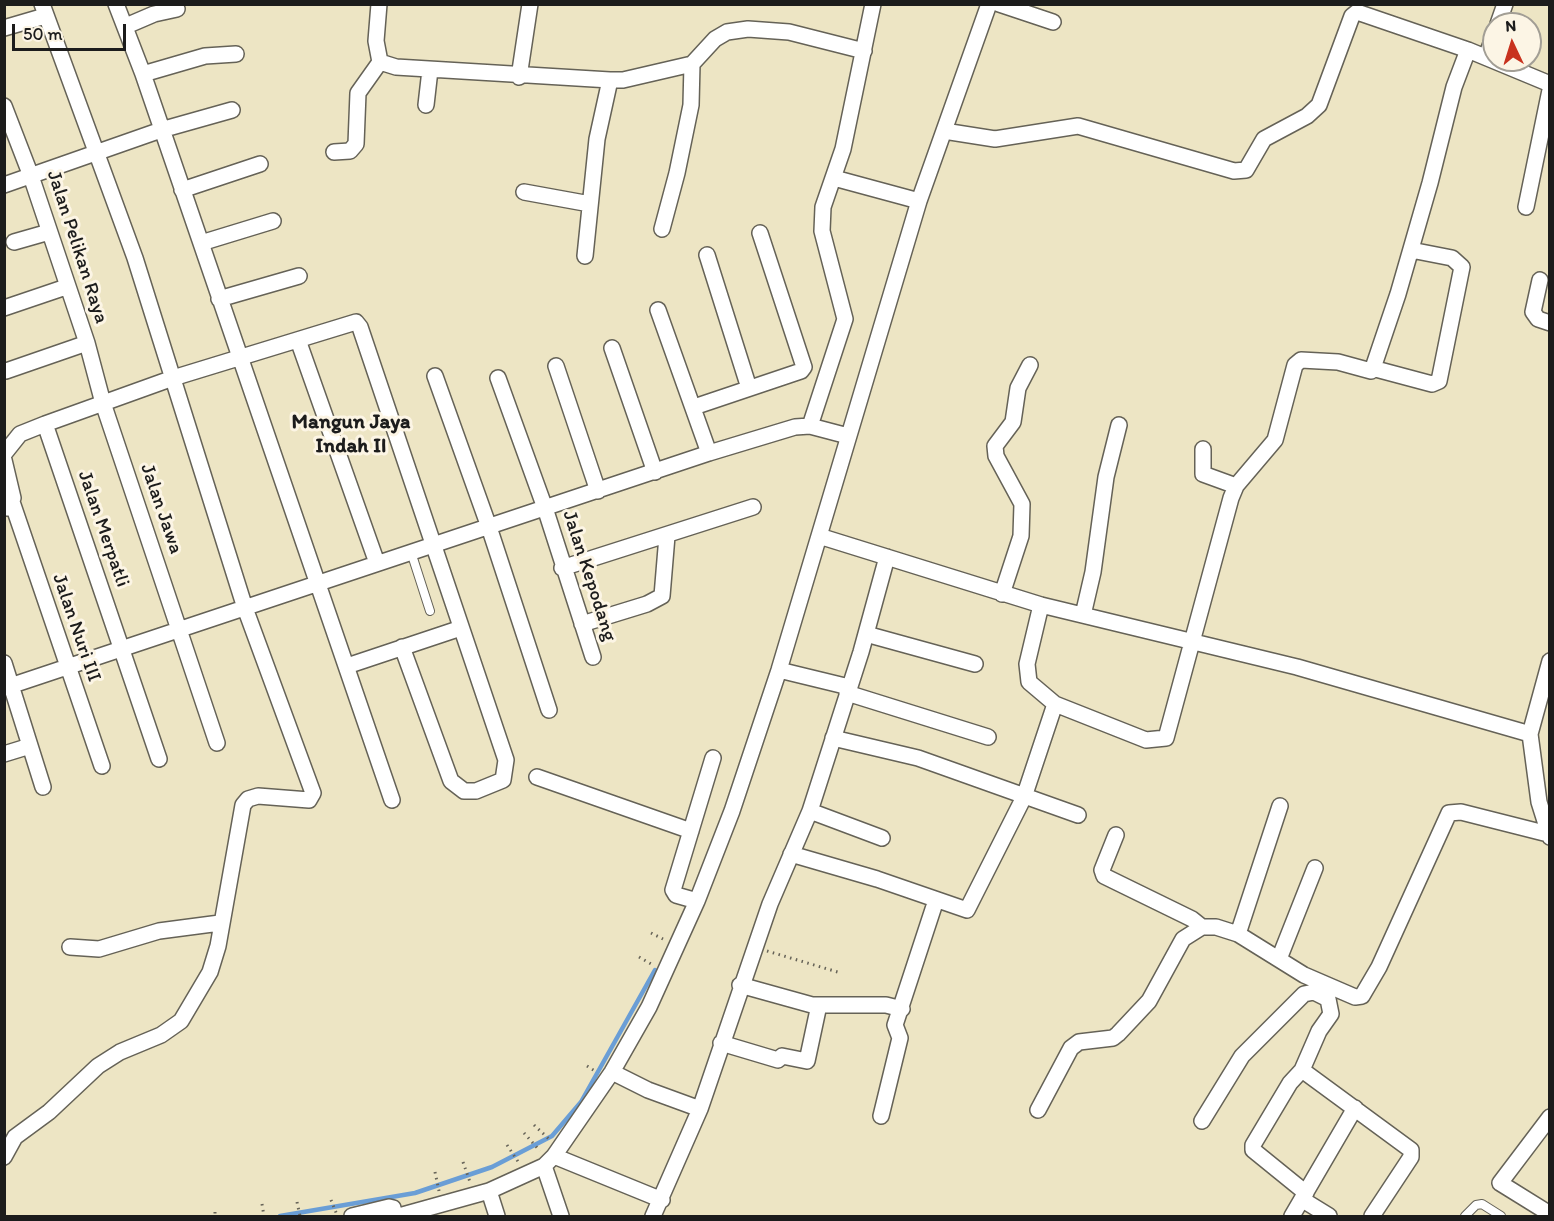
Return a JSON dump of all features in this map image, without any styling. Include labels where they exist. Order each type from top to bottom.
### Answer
[{"type":"street","points":[[116,4],[143,74],[238,357],[319,583],[392,800]]},
{"type":"street","points":[[379,4],[376,41],[380,62],[385,66],[519,77],[624,80],[692,64],[715,39],[727,32],[748,29],[789,32],[864,51]]},
{"type":"street","points":[[519,77],[531,4]]},
{"type":"street","points":[[810,426],[845,319],[822,231],[823,207],[834,178],[873,4]]},
{"type":"street","points":[[399,1216],[436,1212],[489,1191],[550,1155],[612,1072],[649,1007],[697,902],[732,811],[779,669],[919,201],[990,4]]},
{"type":"street","points":[[999,4],[1053,22]]},
{"type":"street","points":[[126,26],[154,14],[177,9]]},
{"type":"street","points":[[4,28],[43,10],[98,153],[135,258],[245,608],[313,793],[309,800],[258,796],[248,799],[243,805],[220,923],[218,946],[210,972],[181,1021],[161,1035],[120,1052],[98,1066],[49,1112],[15,1137],[4,1157]]},
{"type":"street","points":[[944,131],[995,139],[1078,126],[1240,172],[1251,165],[1264,139],[1307,116],[1318,105],[1354,13],[1361,12],[1482,55]]},
{"type":"street","points":[[1041,605],[1026,675],[1029,682],[1055,704],[1146,740],[1166,738],[1236,486],[1275,440],[1292,369],[1298,361],[1350,364],[1371,371],[1411,250],[1454,87],[1468,50]]},
{"type":"street","points":[[143,74],[205,56],[236,54]]},
{"type":"street","points":[[334,153],[355,148],[358,93],[380,62]]},
{"type":"street","points":[[662,229],[678,173],[691,105],[692,64]]},
{"type":"street","points":[[426,105],[430,70]]},
{"type":"street","points":[[1522,72],[1550,84]]},
{"type":"street","points":[[585,256],[597,139],[610,80]]},
{"type":"street","points":[[1526,207],[1550,90]]},
{"type":"street","name":"Jalan Pelikan Raya","points":[[4,106],[31,176],[66,287],[87,343],[103,403]]},
{"type":"street","points":[[4,185],[161,130],[231,110]]},
{"type":"street","points":[[182,190],[260,164]]},
{"type":"street","points":[[834,178],[919,201]]},
{"type":"street","points":[[524,192],[590,204]]},
{"type":"street","points":[[201,243],[273,221]]},
{"type":"street","points":[[14,243],[49,232]]},
{"type":"street","points":[[694,407],[801,371],[804,367],[760,232]]},
{"type":"street","points":[[1372,368],[1432,384],[1439,381],[1462,267],[1452,258],[1411,250]]},
{"type":"street","points":[[707,255],[749,388]]},
{"type":"street","points":[[219,299],[299,276]]},
{"type":"street","points":[[1540,280],[1533,312],[1538,319],[1550,322]]},
{"type":"street","points":[[4,308],[66,287]]},
{"type":"street","points":[[658,310],[709,453]]},
{"type":"street","points":[[4,454],[20,434],[45,424],[238,357],[350,323],[358,323],[506,760],[507,771],[503,780],[476,791],[464,791],[451,781],[402,647]]},
{"type":"street","points":[[298,340],[377,563]]},
{"type":"street","points":[[6,371],[87,343]]},
{"type":"street","points":[[612,348],[655,472]]},
{"type":"street","points":[[1002,594],[1021,537],[1022,504],[996,456],[995,446],[1013,422],[1018,388],[1030,365]]},
{"type":"street","points":[[556,366],[598,491]]},
{"type":"street","points":[[435,376],[489,527],[549,710]]},
{"type":"street","name":"Jalan Kepodang","points":[[498,378],[545,508],[562,568],[593,657]]},
{"type":"street","name":"Jalan Jawa","points":[[103,403],[218,743]]},
{"type":"street","name":"Jalan Merpatli","points":[[45,424],[159,759]]},
{"type":"street","points":[[1083,615],[1094,572],[1106,477],[1119,425]]},
{"type":"street","points":[[8,687],[709,453],[795,427],[810,426],[848,435]]},
{"type":"street","points":[[1203,449],[1203,474],[1236,486]]},
{"type":"street","name":"Jalan Nuri III","points":[[4,460],[8,507],[102,766]]},
{"type":"street","points":[[562,568],[753,507]]},
{"type":"street","points":[[582,624],[647,604],[662,596],[667,536]]},
{"type":"street","points":[[819,536],[1041,605],[1297,667],[1530,734]]},
{"type":"street","points":[[653,1216],[662,1200],[700,1108],[754,947],[810,811],[866,634],[887,557]]},
{"type":"street","points":[[347,666],[461,628]]},
{"type":"street","points":[[866,634],[975,664]]},
{"type":"street","points":[[1038,1110],[1071,1048],[1079,1042],[1113,1038],[1118,1034],[1149,1001],[1183,939],[1202,927],[1216,927],[1238,934],[1314,980],[1355,997],[1362,996],[1379,967],[1449,813],[1461,812],[1549,835],[1530,734],[1550,661]]},
{"type":"street","points":[[4,663],[8,687],[43,787]]},
{"type":"street","points":[[779,669],[988,737]]},
{"type":"street","points":[[791,854],[877,879],[966,910],[1024,797],[1055,704]]},
{"type":"street","points":[[833,738],[918,758],[1078,815]]},
{"type":"street","points":[[4,754],[30,746]]},
{"type":"street","points":[[697,902],[676,895],[673,890],[713,758]]},
{"type":"street","points":[[537,777],[691,831]]},
{"type":"street","points":[[1238,934],[1280,806]]},
{"type":"street","points":[[810,811],[882,838]]},
{"type":"street","points":[[1116,835],[1102,870],[1104,876],[1192,919],[1202,927]]},
{"type":"street","points":[[1280,959],[1315,868]]},
{"type":"street","points":[[881,1116],[900,1038],[895,1025],[936,900]]},
{"type":"street","points":[[69,947],[99,948],[159,932],[220,923]]},
{"type":"street","points":[[740,985],[788,1000],[819,1005],[886,1005],[902,1008]]},
{"type":"street","points":[[1202,1121],[1242,1056],[1304,994],[1314,992],[1328,999],[1330,1014],[1319,1031],[1302,1070],[1290,1083],[1253,1145],[1253,1150],[1329,1216]]},
{"type":"street","points":[[721,1044],[778,1060],[782,1056],[807,1061],[819,1005]]},
{"type":"street","points":[[1302,1070],[1411,1150],[1411,1157],[1372,1216]]},
{"type":"street","points":[[612,1072],[648,1090],[700,1108]]},
{"type":"street","points":[[1292,1216],[1355,1108]]},
{"type":"street","points":[[1550,1117],[1500,1183],[1550,1214]]},
{"type":"street","points":[[550,1155],[662,1200]]},
{"type":"street","points":[[550,1155],[561,1216]]},
{"type":"street","points":[[489,1191],[497,1216]]},
{"type":"street","points":[[345,1215],[393,1208],[394,1216]]},
{"type":"lane","points":[[411,552],[430,610]]},
{"type":"lane","points":[[1466,1216],[1476,1205],[1482,1204],[1501,1216]]},
{"type":"path","points":[[653,933],[664,939]]},
{"type":"path","points":[[754,947],[841,973]]},
{"type":"path","points":[[640,957],[653,964]]},
{"type":"path","points":[[535,1126],[550,1155]]},
{"type":"path","points":[[524,1134],[539,1150]]},
{"type":"path","points":[[507,1145],[517,1161]]},
{"type":"path","points":[[464,1165],[469,1180]]},
{"type":"path","points":[[435,1172],[439,1191]]},
{"type":"path","points":[[331,1200],[345,1215]]},
{"type":"path","points":[[298,1204],[300,1216]]},
{"type":"path","points":[[262,1206],[264,1216]]},
{"type":"waterway","points":[[280,1216],[415,1193],[492,1167],[552,1136],[581,1102],[655,970]]},
{"type":"district","name":"Mangun Jaya Indah II","points":[[351,435]]}]
